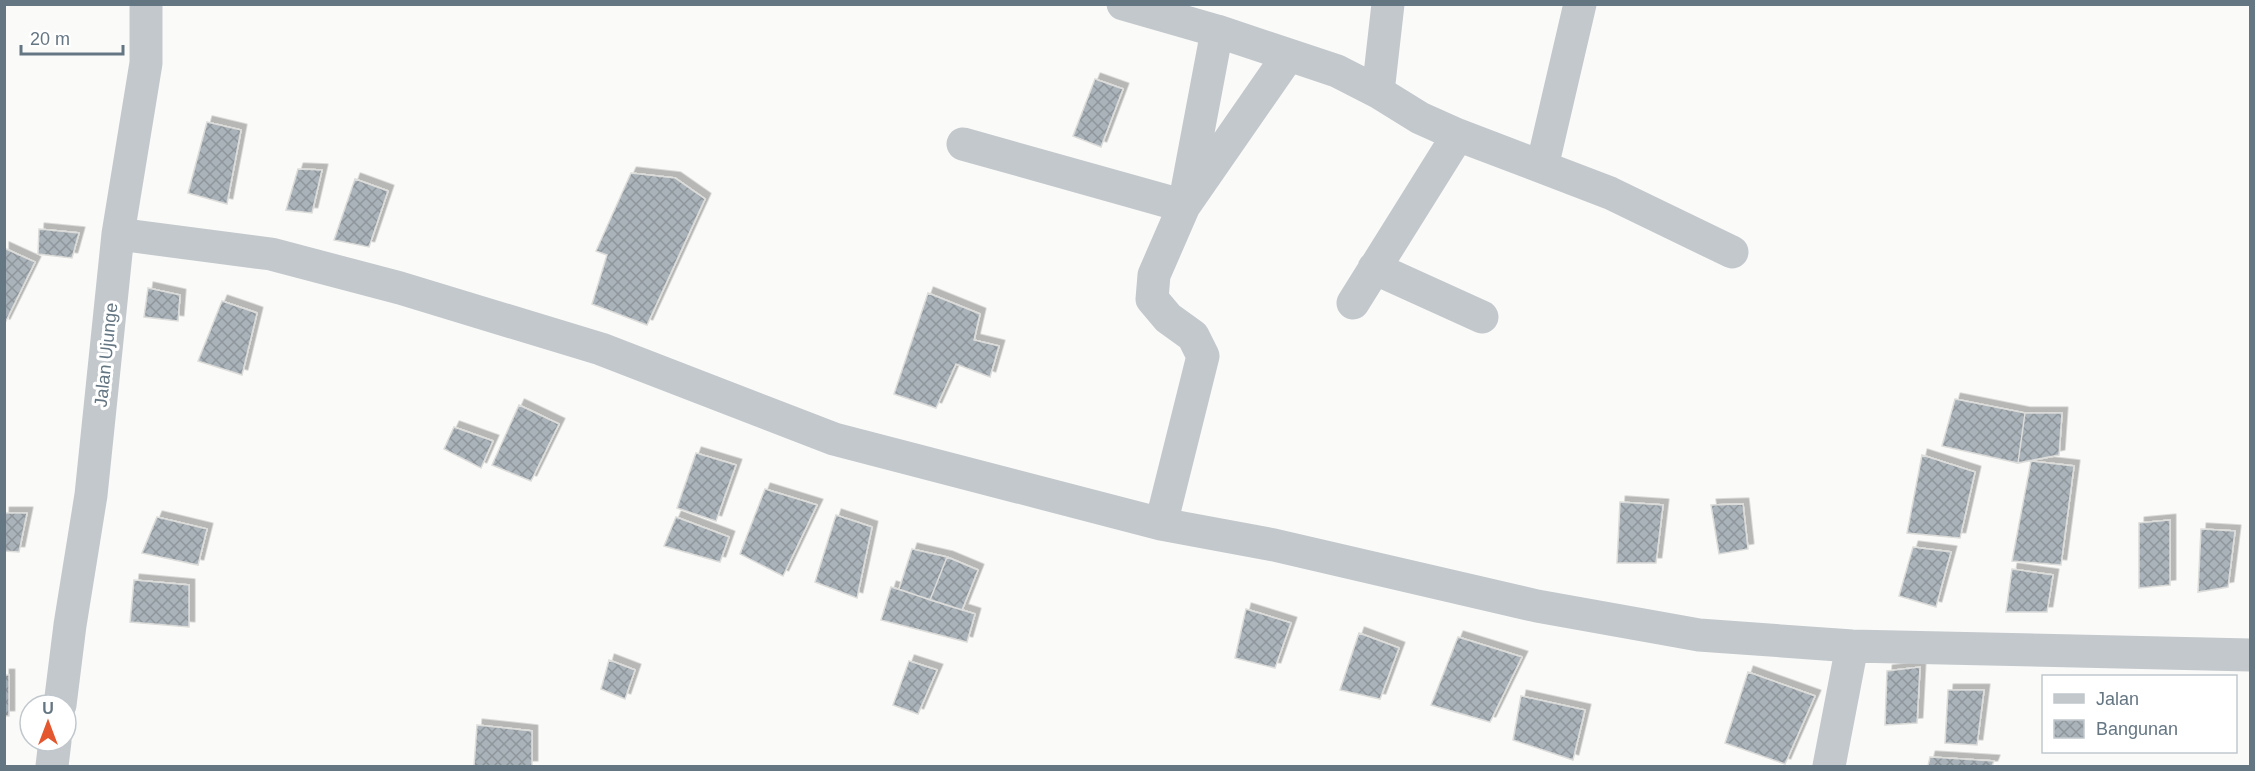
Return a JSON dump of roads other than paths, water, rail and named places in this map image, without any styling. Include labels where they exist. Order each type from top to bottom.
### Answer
[{"type":"street","name":"Jalan Ujunge","points":[[62,693],[91,495],[118,234],[146,63],[146,4]]},
{"type":"street","points":[[1123,4],[1217,31],[1337,71],[1378,92],[1420,118],[1458,135],[1610,193],[1732,252]]},
{"type":"street","points":[[1378,92],[1388,4]]},
{"type":"street","points":[[1542,167],[1580,4]]},
{"type":"street","points":[[1184,206],[1217,31]]},
{"type":"street","points":[[1161,524],[1203,356],[1193,336],[1168,318],[1152,298],[1154,275],[1184,206],[1288,56]]},
{"type":"street","points":[[1353,303],[1458,135]]},
{"type":"street","points":[[963,144],[1184,206]]},
{"type":"street","points":[[118,234],[271,254],[400,288],[601,349],[834,439],[1161,524],[1274,545],[1537,606],[1699,635],[1852,646],[2250,655]]},
{"type":"street","points":[[1374,268],[1482,317]]},
{"type":"street","points":[[1829,766],[1852,646]]}]
